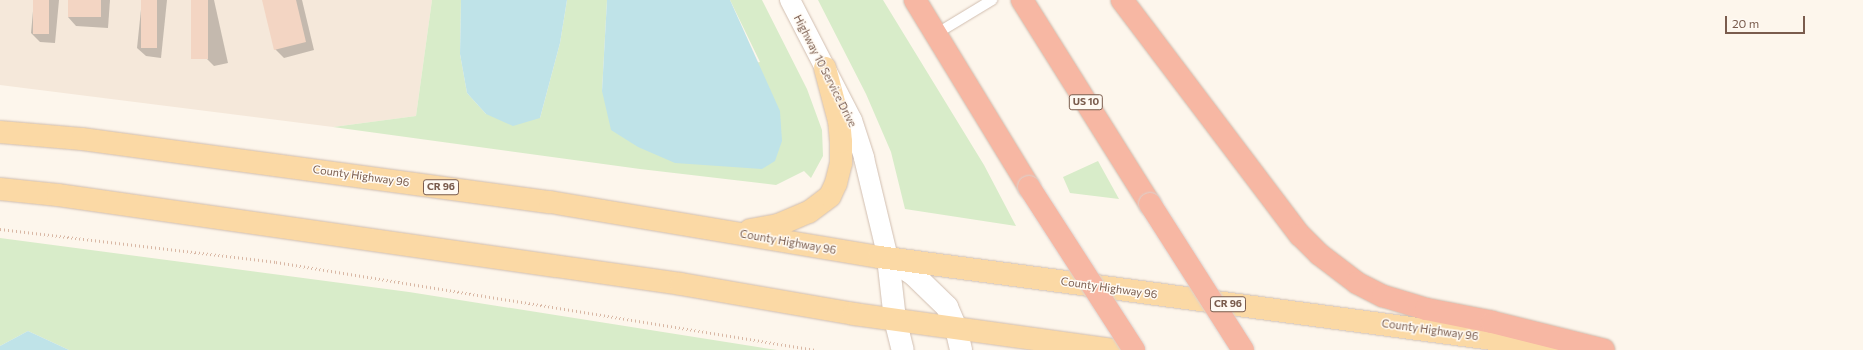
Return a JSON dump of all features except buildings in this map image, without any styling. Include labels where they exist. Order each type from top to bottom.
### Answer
[{"type":"highway","points":[[915,0],[1029,187],[1134,350]]},
{"type":"highway","name":"US 10","points":[[1022,0],[1243,350]]},
{"type":"highway","points":[[1122,0],[1300,235],[1319,254],[1357,283],[1383,296],[1426,309],[1492,322],[1604,350]]},
{"type":"main road","points":[[704,227],[760,230],[799,217],[822,205],[830,196],[841,163],[841,142],[839,121],[825,68]]},
{"type":"main road","name":"County Highway 96","points":[[0,132],[82,139],[550,202],[888,258],[1577,350]]},
{"type":"main road","points":[[0,190],[58,195],[681,284],[895,319],[1115,350]]},
{"type":"street","name":"Highway 10 Service Drive","points":[[790,0],[825,68],[858,139],[888,258]]},
{"type":"street","points":[[888,258],[895,319],[903,350]]},
{"type":"street","points":[[888,258],[914,275],[947,307],[956,328],[961,350]]},
{"type":"lane","points":[[936,34],[992,0]]},
{"type":"path","points":[[0,230],[276,262],[816,350]]},
{"type":"shaded area","points":[[0,0],[432,0],[416,116],[333,127],[0,85]]},
{"type":"green space","points":[[432,0],[461,0],[460,54],[467,93],[486,114],[540,118],[560,43],[567,0],[607,0],[602,91],[760,62],[730,0],[762,0],[807,89],[822,130],[823,156],[811,178],[804,171],[776,185],[640,169],[333,127],[416,116]]},
{"type":"green space","points":[[818,0],[883,0],[984,165],[1016,226],[905,209],[891,152],[866,94]]},
{"type":"green space","points":[[1098,161],[1119,199],[1070,193],[1063,177]]},
{"type":"green space","points":[[0,238],[409,292],[777,350],[69,350],[28,331],[0,346]]},
{"type":"water","points":[[461,0],[567,0],[560,43],[540,118],[513,126],[486,114],[467,93],[460,54]]},
{"type":"water","points":[[607,0],[730,0],[780,111],[782,141],[775,161],[762,169],[675,163],[638,147],[611,130],[602,91]]},
{"type":"water","points":[[28,331],[69,350],[0,350],[0,346]]}]
